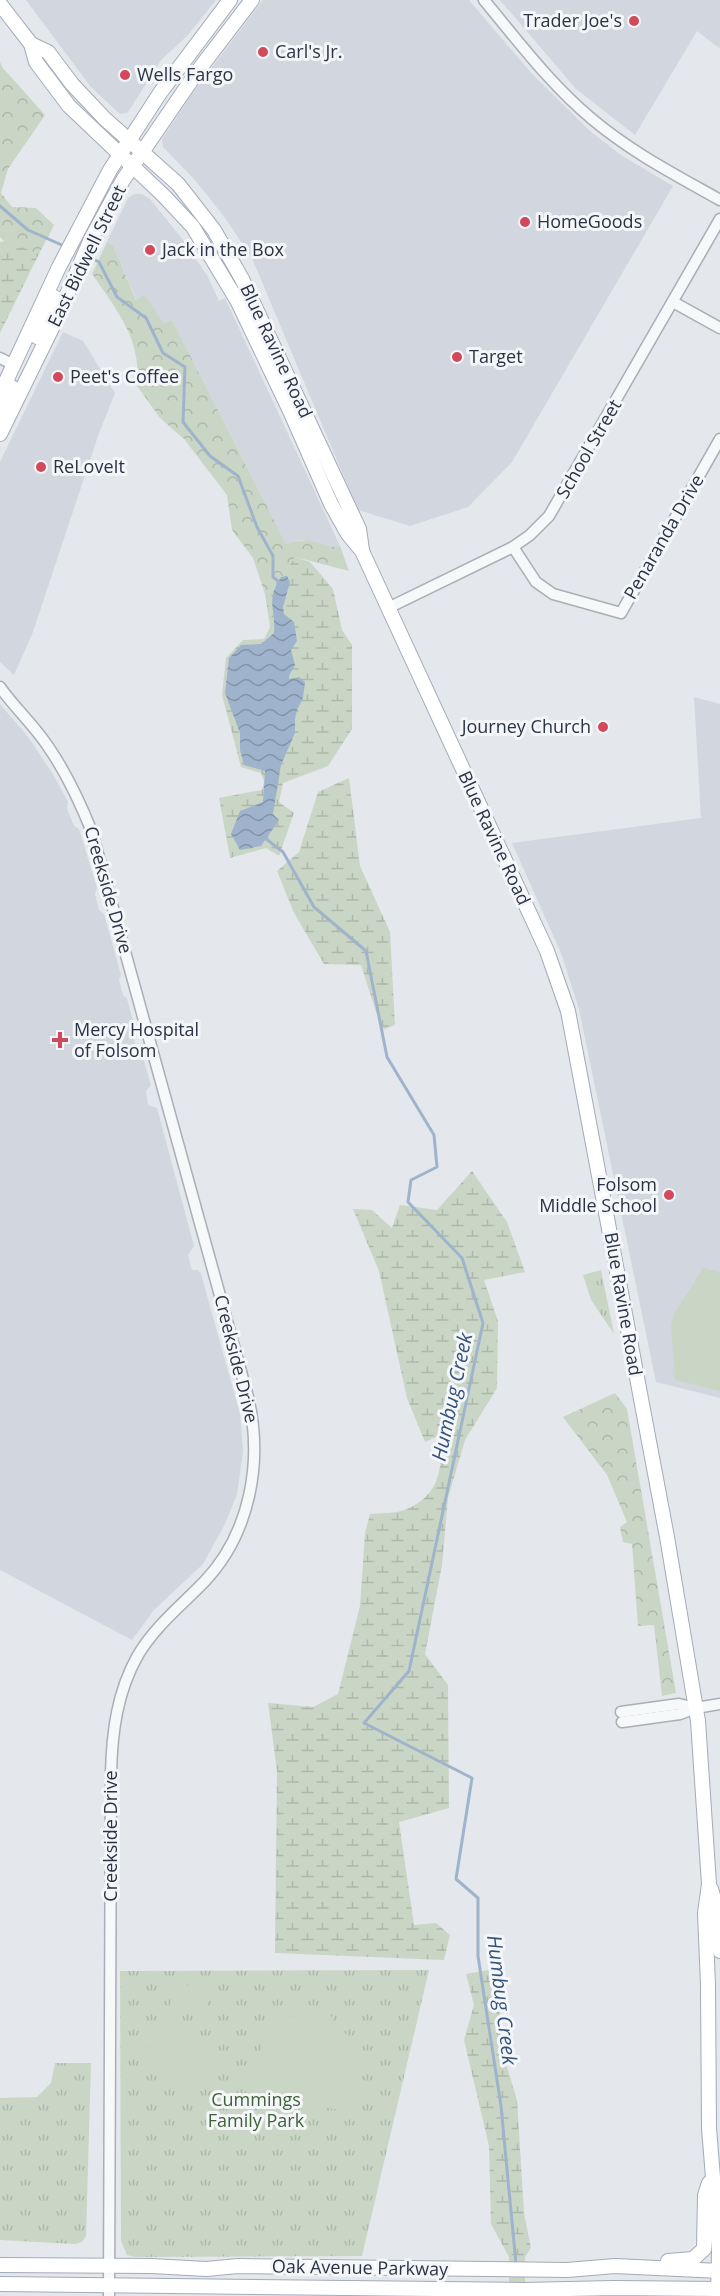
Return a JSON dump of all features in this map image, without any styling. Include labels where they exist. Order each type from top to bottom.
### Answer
[{"type":"main road","points":[[200,69],[205,54],[235,11],[234,5],[229,1]]},
{"type":"main road","name":"East Bidwell Street","points":[[0,394],[8,371],[78,228],[119,155],[195,44],[229,1]]},
{"type":"main road","name":"East Bidwell Street","points":[[0,434],[56,320],[91,239],[142,152],[249,2]]},
{"type":"main road","name":"Blue Ravine Road","points":[[0,4],[31,44],[36,62],[48,81],[69,106],[193,227],[238,302],[337,514],[348,534],[362,551],[547,951],[568,1011],[696,1708],[709,1884],[705,1913],[709,2128],[719,2292]]},
{"type":"main road","name":"Blue Ravine Road","points":[[31,44],[48,52],[84,98],[178,184],[208,222],[233,262],[258,313],[359,529],[362,551]]},
{"type":"main road","points":[[27,378],[23,370],[52,307],[61,263]]},
{"type":"main road","points":[[225,281],[230,281],[240,288],[249,307],[258,313]]},
{"type":"main road","points":[[0,413],[12,387],[8,371]]},
{"type":"main road","points":[[312,462],[324,472],[341,506],[348,507]]},
{"type":"main road","name":"Blue Ravine Road","points":[[709,1884],[717,1911],[720,1951]]},
{"type":"main road","points":[[615,2266],[623,2258],[671,2261],[693,2259],[700,2254],[705,2240],[705,2195],[712,2175]]},
{"type":"main road","name":"Oak Avenue Parkway","points":[[0,2265],[152,2266],[206,2270],[238,2266],[567,2270],[615,2266],[719,2271]]},
{"type":"main road","name":"Oak Avenue Parkway","points":[[0,2284],[109,2291],[501,2289],[719,2292]]},
{"type":"street","points":[[484,0],[551,80],[591,119],[636,152],[720,200]]},
{"type":"street","name":"School Street","points":[[388,608],[513,547],[540,526],[557,505],[720,219]]},
{"type":"street","points":[[673,302],[720,328]]},
{"type":"street","points":[[0,358],[8,371]]},
{"type":"street","name":"Penaranda Drive","points":[[513,547],[536,582],[553,594],[621,613],[720,439]]},
{"type":"street","name":"Creekside Drive","points":[[0,687],[26,717],[59,763],[92,832],[248,1397],[255,1445],[250,1494],[233,1540],[207,1579],[163,1620],[139,1654],[125,1683],[115,1717],[111,1773],[109,2291]]},
{"type":"street","points":[[622,1717],[681,1714],[696,1708],[720,1704]]},
{"type":"shaded area","points":[[26,0],[216,0],[187,36],[161,60],[127,113],[120,114],[91,87]]},
{"type":"shaded area","points":[[263,0],[469,0],[532,74],[590,131],[621,155],[673,186],[512,462],[468,507],[410,526],[358,510],[251,256],[195,180],[163,147],[162,139],[191,95]]},
{"type":"shaded area","points":[[500,0],[720,0],[720,46],[719,48],[697,31],[635,135],[576,89]]},
{"type":"shaded area","points":[[134,194],[142,194],[150,199],[183,240],[208,277],[219,301],[225,298],[340,546],[329,548],[315,542],[301,540],[286,544],[172,320],[163,323],[137,301],[113,245],[107,242],[128,198]]},
{"type":"shaded area","points":[[63,332],[83,341],[115,393],[99,433],[33,632],[14,675],[0,662],[0,462]]},
{"type":"shaded area","name":"Folsom Middle School","points":[[694,697],[720,704],[720,1398],[656,1382],[579,1009],[561,953],[512,843],[701,818]]},
{"type":"shaded area","points":[[0,704],[29,738],[54,776],[68,802],[67,809],[74,826],[79,829],[97,888],[95,894],[99,910],[104,914],[121,975],[119,980],[123,995],[127,999],[135,1028],[133,1035],[136,1049],[141,1051],[151,1085],[146,1091],[148,1105],[157,1108],[194,1246],[188,1255],[192,1270],[198,1270],[201,1274],[240,1414],[243,1452],[237,1494],[225,1524],[203,1564],[154,1610],[132,1640],[0,1570]]},
{"type":"green space","points":[[0,62],[45,115],[8,169],[1,193],[12,207],[36,208],[54,225],[39,254],[5,242],[0,237]]},
{"type":"green space","points":[[7,241],[39,254],[0,333],[0,242]]},
{"type":"green space","points":[[107,242],[113,245],[136,300],[145,295],[163,323],[172,320],[286,544],[308,541],[340,546],[349,571],[295,557],[274,588],[265,594],[253,558],[232,530],[227,495],[184,439],[160,418],[137,386],[138,369],[132,340],[119,313],[92,274]]},
{"type":"green space","points":[[295,557],[310,562],[333,589],[342,630],[352,645],[352,729],[328,766],[283,783],[279,802],[294,813],[279,856],[266,848],[230,858],[219,798],[262,790],[264,781],[261,773],[241,767],[222,695],[226,658],[243,640],[264,639],[270,627],[265,594],[274,588]]},
{"type":"green space","points":[[349,778],[360,866],[390,932],[395,1025],[382,1030],[361,965],[324,964],[294,913],[277,871],[299,852],[318,792]]},
{"type":"green space","points":[[472,1171],[507,1222],[525,1272],[484,1280],[498,1321],[497,1388],[465,1440],[448,1498],[442,1565],[425,1654],[448,1685],[449,1808],[399,1822],[414,1925],[436,1923],[450,1935],[444,1960],[275,1953],[277,1771],[268,1703],[313,1707],[338,1694],[360,1606],[365,1533],[370,1514],[399,1512],[418,1503],[433,1488],[440,1469],[440,1435],[425,1442],[407,1398],[379,1271],[353,1209],[372,1210],[392,1228],[400,1205],[437,1210]]},
{"type":"green space","points":[[703,1268],[720,1272],[720,1391],[675,1380],[671,1326],[673,1316]]},
{"type":"green space","points":[[601,1270],[614,1334],[591,1300],[583,1275]]},
{"type":"green space","points":[[615,1393],[627,1409],[676,1693],[662,1696],[654,1625],[638,1626],[632,1544],[623,1542],[620,1527],[627,1522],[607,1475],[563,1417]]},
{"type":"green space","points":[[494,1969],[499,1996],[501,2047],[517,2100],[524,2213],[531,2248],[525,2257],[525,2296],[509,2296],[509,2257],[491,2224],[489,2146],[464,2040],[474,2005],[466,1974]]},
{"type":"green space","name":"Cummings Family Park","points":[[429,1970],[362,2256],[135,2257],[127,2255],[121,2241],[120,1971]]},
{"type":"green space","points":[[171,1985],[208,1986],[208,2012],[170,2011]]},
{"type":"green space","points":[[306,2009],[326,2013],[332,2017],[335,2026],[349,2036],[356,2055],[353,2074],[357,2090],[350,2103],[343,2108],[307,2105],[281,2117],[264,2116],[259,2111],[257,2090],[249,2079],[250,2065],[263,2048],[259,2033],[261,2025],[268,2019],[288,2018]]},
{"type":"green space","points":[[162,2020],[172,2020],[182,2025],[217,2064],[218,2069],[200,2089],[185,2092],[171,2078],[150,2069],[147,2055],[148,2035],[151,2029]]},
{"type":"green space","points":[[55,2063],[91,2063],[86,2236],[82,2242],[75,2244],[0,2240],[0,2098],[37,2097],[51,2083]]},
{"type":"water","points":[[287,576],[290,582],[283,607],[284,614],[294,622],[297,641],[291,650],[295,665],[289,679],[299,677],[305,682],[303,698],[297,710],[295,733],[281,765],[273,814],[279,820],[261,846],[240,850],[231,834],[240,811],[263,802],[265,771],[244,765],[240,750],[240,733],[225,693],[229,658],[241,645],[261,644],[274,633],[273,592],[281,577]]},
{"type":"waterway","name":"Humbug Creek","points":[[0,206],[28,230],[64,246]]},
{"type":"waterway","name":"Humbug Creek","points":[[87,256],[99,262],[117,297],[146,318],[163,353],[185,367],[183,422],[210,456],[238,476],[257,527],[273,556],[273,577],[278,581],[278,585]]},
{"type":"waterway","name":"Humbug Creek","points":[[265,838],[283,852],[314,907],[366,951],[387,1057],[434,1135],[437,1167],[411,1180],[408,1202],[462,1258],[483,1323],[409,1671],[364,1723],[472,1778],[456,1879],[478,1898],[478,1956],[501,2106],[516,2264]]},
{"type":"place","name":"Trader Joe's","points":[[634,21]]},
{"type":"place","name":"Carl's Jr.","points":[[263,52]]},
{"type":"place","name":"Wells Fargo","points":[[125,75]]},
{"type":"place","name":"HomeGoods","points":[[525,222]]},
{"type":"place","name":"Jack in the Box","points":[[150,250]]},
{"type":"place","name":"Target","points":[[457,357]]},
{"type":"place","name":"Peet's Coffee","points":[[58,377]]},
{"type":"place","name":"ReLoveIt","points":[[41,467]]},
{"type":"place","name":"Journey Church","points":[[603,727]]},
{"type":"place","name":"Mercy Hospital of Folsom","points":[[60,1040]]},
{"type":"place","name":"Folsom Middle School","points":[[669,1195]]}]
